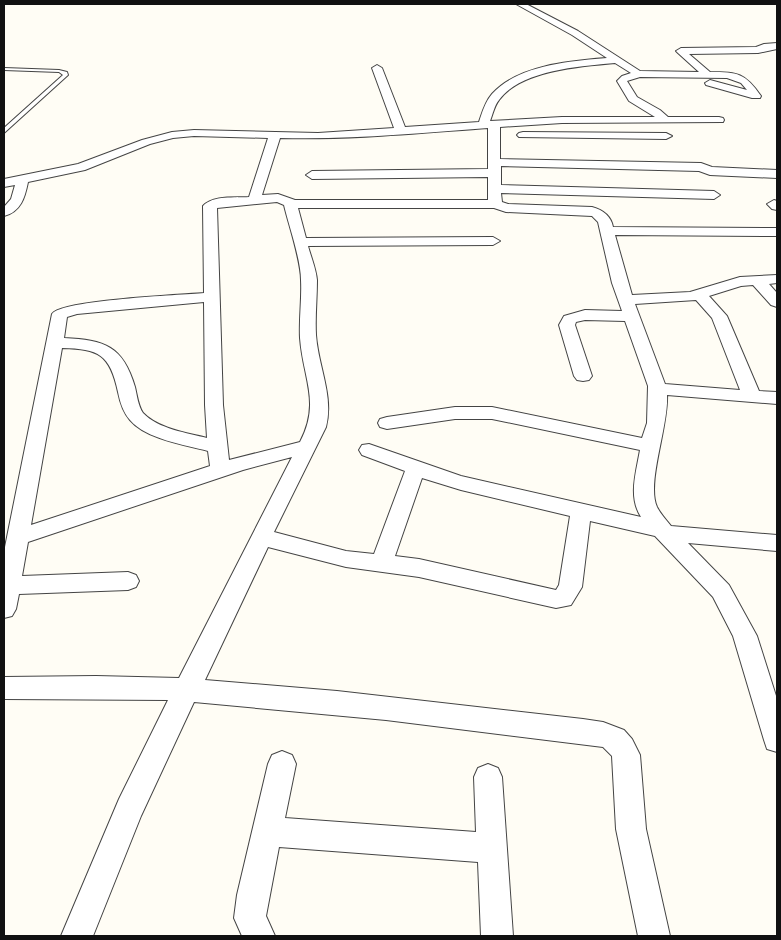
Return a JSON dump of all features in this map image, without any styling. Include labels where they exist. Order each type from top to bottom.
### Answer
[{"type":"street","points":[[520,4],[575,33],[640,74]]},
{"type":"street","points":[[665,120],[656,112],[633,99],[622,81],[625,78],[640,74],[709,79],[681,51],[758,50],[764,47],[777,46]]},
{"type":"street","points":[[585,54],[598,62]]},
{"type":"street","points":[[618,60],[558,67],[518,80],[500,92],[494,98],[491,128],[494,182],[506,208],[592,211],[602,216],[605,221],[628,308],[657,389],[656,423],[650,446],[643,496],[647,510],[664,531],[721,591],[735,615],[745,636],[777,740]]},
{"type":"street","points":[[377,68],[401,132]]},
{"type":"street","points":[[4,183],[81,167],[146,142],[172,135],[194,133],[318,136],[491,128],[562,120],[719,120]]},
{"type":"street","points":[[491,128],[666,136]]},
{"type":"street","points":[[254,200],[275,135]]},
{"type":"street","points":[[290,204],[494,182],[701,167],[710,171],[777,174]]},
{"type":"street","points":[[312,175],[494,182],[714,195]]},
{"type":"street","points":[[4,212],[11,209],[16,203],[22,180]]},
{"type":"street","points":[[77,936],[129,809],[316,427],[321,405],[310,363],[308,335],[309,278],[290,204],[284,199],[218,203],[210,206],[214,405],[220,470]]},
{"type":"street","points":[[607,231],[777,232]]},
{"type":"street","points":[[301,242],[493,240]]},
{"type":"street","points":[[582,376],[567,324],[570,319],[700,296],[731,284],[777,279]]},
{"type":"street","points":[[756,280],[777,302]]},
{"type":"street","points":[[700,296],[719,316],[752,396]]},
{"type":"street","points":[[4,608],[60,314],[69,310],[212,297]]},
{"type":"street","points":[[54,342],[89,345],[110,352],[117,361],[136,416],[161,430],[218,447]]},
{"type":"street","points":[[657,389],[777,398]]},
{"type":"street","points":[[387,423],[455,413],[492,413],[650,446]]},
{"type":"street","points":[[18,537],[220,470],[269,455],[306,447]]},
{"type":"street","points":[[369,450],[416,468],[495,492],[664,531],[777,543]]},
{"type":"street","points":[[382,563],[416,468]]},
{"type":"street","points":[[261,538],[346,559],[442,573],[556,599],[564,598],[570,587],[582,512]]},
{"type":"street","points":[[8,585],[128,581]]},
{"type":"street","points":[[4,688],[75,687],[187,690],[313,700],[583,731],[610,736],[621,744],[626,755],[631,828],[654,936]]},
{"type":"street","points":[[259,936],[250,918],[282,764]]},
{"type":"street","points":[[488,777],[497,936]]},
{"type":"street","points":[[267,831],[491,848]]},
{"type":"lane","points":[[4,69],[59,71],[66,73],[4,131]]},
{"type":"lane","points":[[4,76],[13,70]]}]
